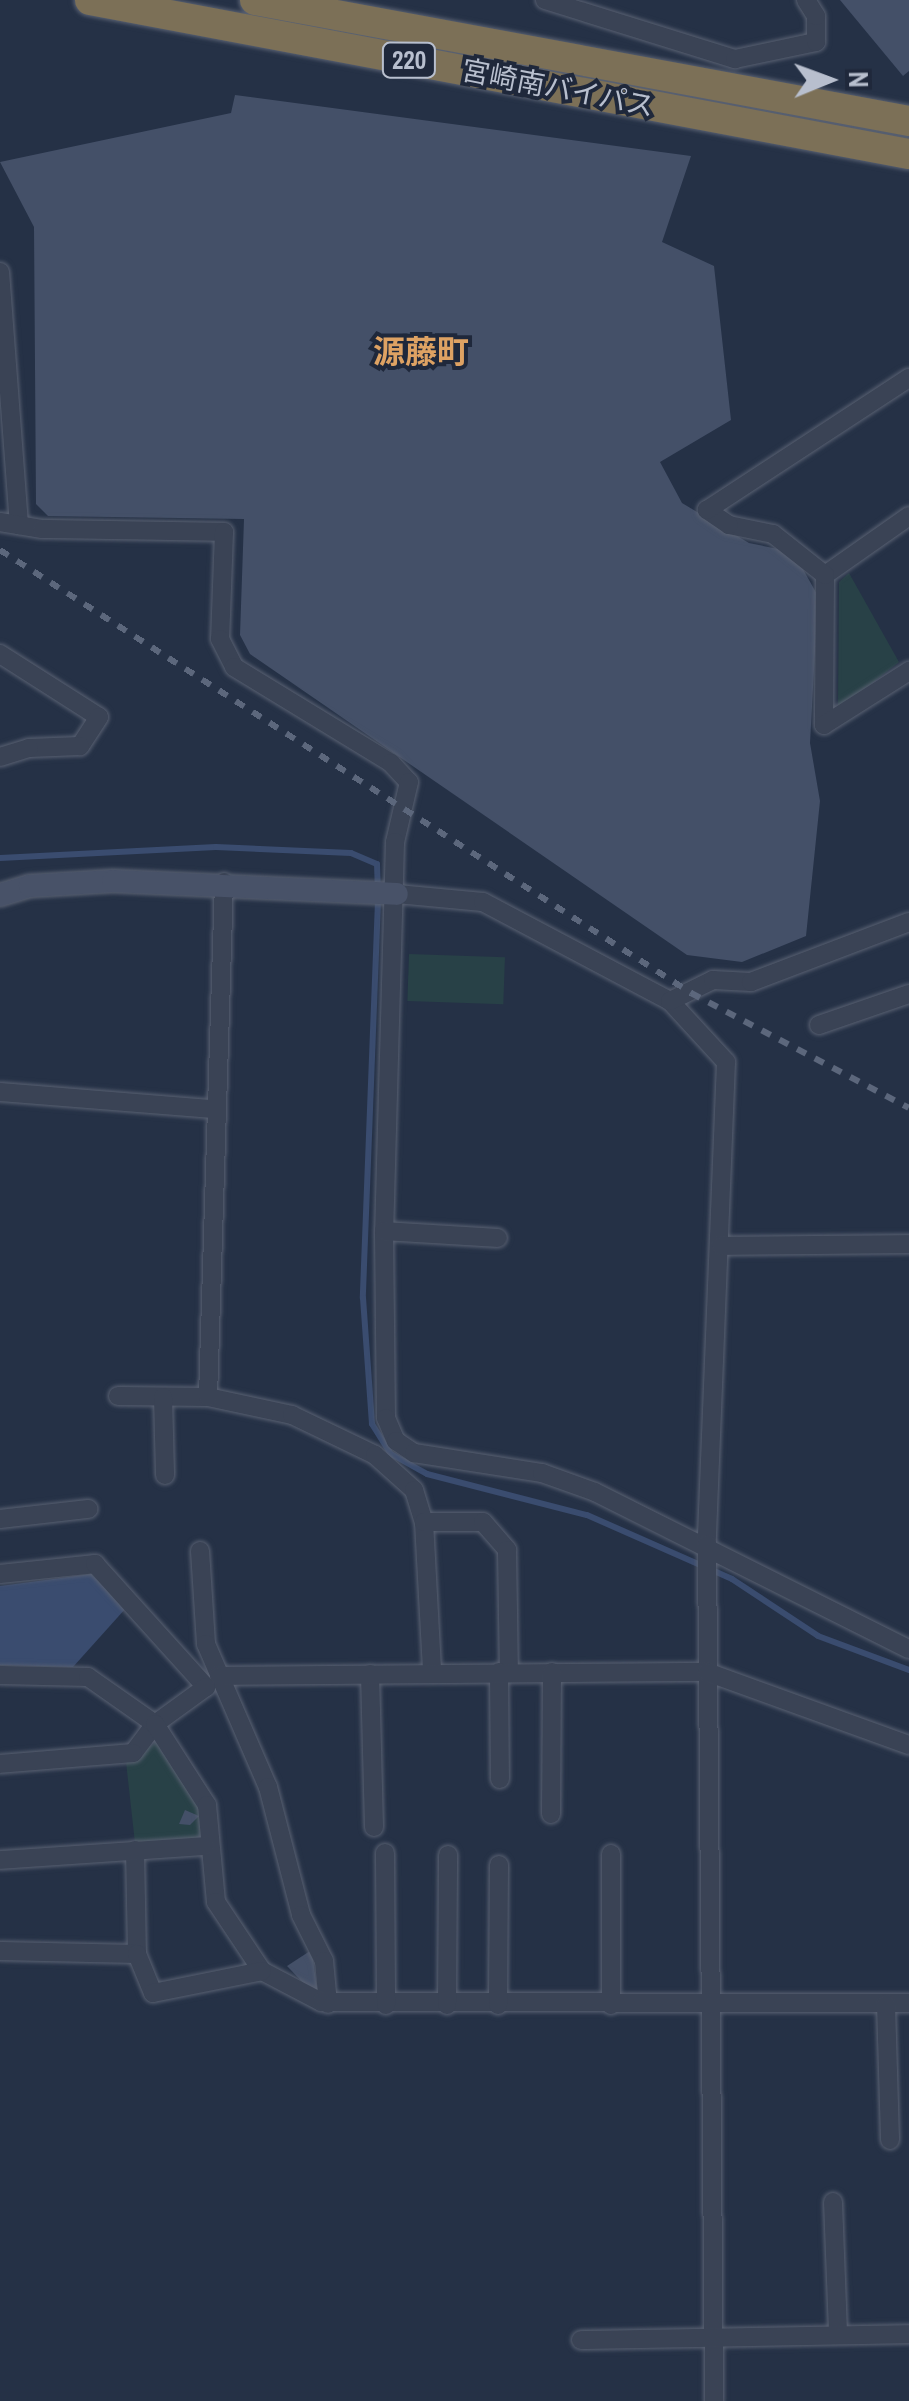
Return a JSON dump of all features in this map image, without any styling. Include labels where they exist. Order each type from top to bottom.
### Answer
[{"type":"highway","name":"宮崎南バイパス","points":[[90,0],[909,154]]},
{"type":"highway","name":"宮崎南バイパス","points":[[255,0],[735,74],[909,121]]},
{"type":"street","points":[[545,0],[735,74],[816,42],[816,16],[806,0]]},
{"type":"street","points":[[728,120],[735,74]]},
{"type":"street","points":[[0,272],[20,525]]},
{"type":"street","points":[[826,575],[773,534],[729,525],[708,510],[909,378]]},
{"type":"street","points":[[826,575],[909,516]]},
{"type":"street","points":[[0,522],[224,532],[220,639],[234,666],[391,763],[409,782],[395,842],[397,894],[384,1231],[386,1418],[396,1441],[414,1453],[542,1474],[707,1544],[909,1649]]},
{"type":"street","points":[[826,575],[824,725],[909,671]]},
{"type":"street","points":[[0,654],[99,717],[80,746],[0,757]]},
{"type":"street","points":[[0,895],[30,886],[113,881],[224,882],[483,902],[670,1001],[726,1062],[707,1544],[714,2006],[714,2401]]},
{"type":"street","points":[[208,1397],[213,1108],[224,882]]},
{"type":"street","points":[[670,1001],[713,980],[751,982],[909,922]]},
{"type":"street","points":[[819,1025],[909,994]]},
{"type":"street","points":[[0,1092],[213,1108]]},
{"type":"street","points":[[384,1231],[498,1238]]},
{"type":"street","points":[[721,1246],[909,1244]]},
{"type":"street","points":[[118,1396],[208,1397],[292,1416],[375,1455],[414,1490],[424,1522],[432,1672]]},
{"type":"street","points":[[163,1396],[165,1475]]},
{"type":"street","points":[[0,1519],[88,1509]]},
{"type":"street","points":[[424,1522],[483,1522],[507,1550],[500,1778]]},
{"type":"street","points":[[200,1551],[206,1644],[268,1787],[301,1916],[324,1960],[328,2004]]},
{"type":"street","points":[[0,1574],[95,1564],[206,1687],[155,1724],[140,1748],[122,1757],[0,1764]]},
{"type":"street","points":[[551,1814],[552,1672]]},
{"type":"street","points":[[218,1676],[707,1672],[909,1745]]},
{"type":"street","points":[[370,1674],[374,1827]]},
{"type":"street","points":[[0,1675],[88,1677],[155,1724],[207,1804],[206,1846],[216,1902],[262,1970],[328,2004],[909,2003]]},
{"type":"street","points":[[0,1860],[206,1846]]},
{"type":"street","points":[[135,1850],[137,1954],[152,1993],[262,1970]]},
{"type":"street","points":[[384,1853],[386,2005]]},
{"type":"street","points":[[611,1854],[611,2006]]},
{"type":"street","points":[[447,2005],[448,1855]]},
{"type":"street","points":[[498,2005],[499,1865]]},
{"type":"street","points":[[0,1952],[137,1954]]},
{"type":"street","points":[[886,2004],[890,2140]]},
{"type":"street","points":[[833,2202],[838,2335]]},
{"type":"street","points":[[581,2340],[909,2334]]},
{"type":"green space","points":[[849,573],[899,662],[838,710],[839,582]]},
{"type":"green space","points":[[409,954],[505,957],[503,1004],[407,1001]]},
{"type":"green space","points":[[163,1738],[204,1812],[204,1837],[135,1843],[126,1762]]},
{"type":"water","points":[[91,1574],[126,1608],[73,1667],[0,1665],[0,1586]]},
{"type":"building","points":[[840,0],[909,0],[909,71],[903,76]]},
{"type":"building","points":[[235,95],[691,156],[662,242],[714,266],[731,420],[660,462],[682,503],[749,543],[783,550],[799,562],[818,596],[810,743],[820,801],[806,936],[742,962],[687,955],[250,654],[240,635],[244,519],[48,516],[36,504],[34,227],[0,162],[231,113]]},
{"type":"building","points":[[185,1810],[199,1816],[190,1825],[179,1824]]},
{"type":"building","points":[[310,1951],[317,1989],[309,1989],[287,1966]]},
{"type":"waterway","points":[[0,858],[216,847],[351,853],[377,864],[378,888]]},
{"type":"waterway","points":[[378,901],[363,1298],[372,1424],[391,1454],[427,1474],[587,1515],[732,1579],[818,1636],[909,1670]]},
{"type":"railway","points":[[0,550],[691,993],[909,1108]]},
{"type":"district","name":"源藤町","points":[[421,352]]}]
